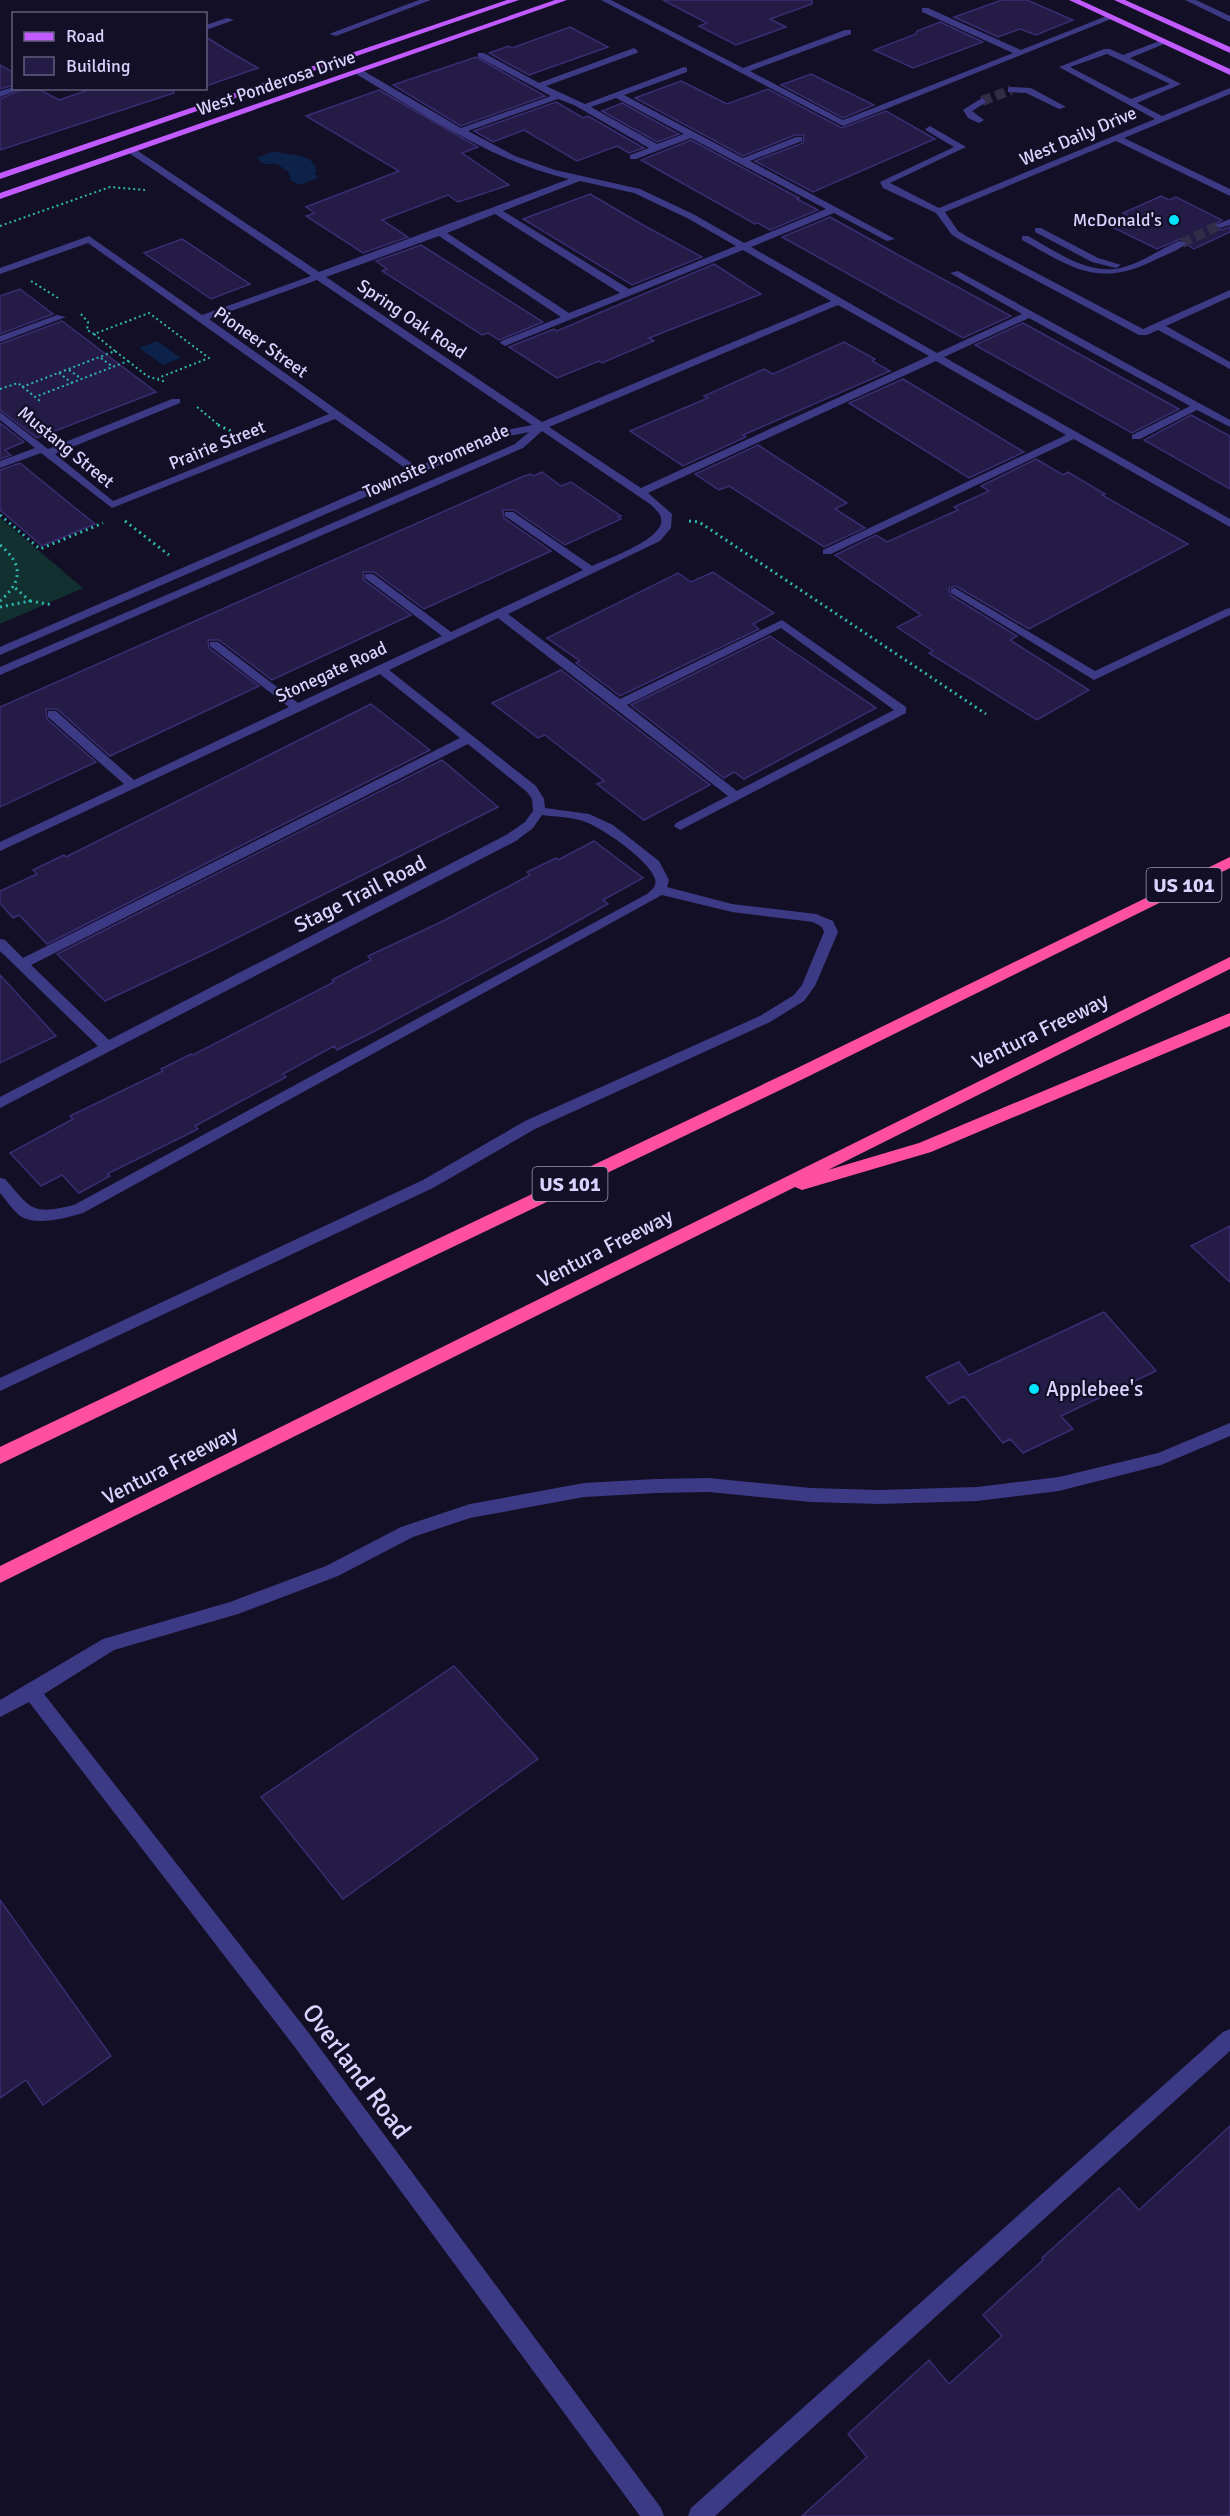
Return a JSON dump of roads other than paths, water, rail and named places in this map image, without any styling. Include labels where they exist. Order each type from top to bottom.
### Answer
[{"type":"highway","points":[[1138,909],[1230,850]]},
{"type":"highway","name":"US 101","points":[[0,1456],[795,1076],[1230,862]]},
{"type":"highway","name":"Ventura Freeway","points":[[0,1575],[1230,962]]},
{"type":"highway","points":[[754,1198],[925,1148],[1230,1019]]},
{"type":"main road","name":"West Ponderosa Drive","points":[[0,176],[515,0]]},
{"type":"main road","name":"West Ponderosa Drive","points":[[0,196],[562,0]]},
{"type":"main road","points":[[1073,0],[1230,72]]},
{"type":"main road","points":[[1118,0],[1230,50]]},
{"type":"main road","points":[[114,137],[132,151]]},
{"type":"street","points":[[333,34],[427,0]]},
{"type":"street","points":[[605,0],[843,123],[1112,17]]},
{"type":"street","points":[[1189,0],[1230,19]]},
{"type":"street","points":[[925,10],[1020,53]]},
{"type":"street","points":[[207,28],[230,20]]},
{"type":"street","points":[[742,71],[848,32]]},
{"type":"street","points":[[1124,58],[1165,42]]},
{"type":"street","points":[[538,86],[634,51]]},
{"type":"street","points":[[1131,102],[1177,84],[1107,51],[1064,67],[1162,119]]},
{"type":"street","points":[[481,55],[538,86],[584,107],[657,148]]},
{"type":"street","points":[[584,107],[684,70]]},
{"type":"street","points":[[359,72],[460,131],[527,164],[652,197],[743,246],[1230,524]]},
{"type":"street","points":[[1015,91],[1024,89],[1062,107]]},
{"type":"street","name":"West Daily Drive","points":[[939,211],[1230,91]]},
{"type":"street","points":[[617,94],[890,238]]},
{"type":"street","points":[[460,131],[558,96]]},
{"type":"street","points":[[979,120],[975,113],[986,103]]},
{"type":"street","points":[[930,129],[961,147],[885,182],[886,186],[939,211],[955,232],[995,255],[1143,333],[1230,293]]},
{"type":"street","points":[[633,158],[693,134]]},
{"type":"street","points":[[1116,138],[1230,193]]},
{"type":"street","points":[[743,161],[799,139]]},
{"type":"street","name":"Spring Oak Road","points":[[132,151],[640,492],[661,507],[667,520]]},
{"type":"street","points":[[200,319],[440,232],[581,177]]},
{"type":"street","points":[[505,343],[835,209]]},
{"type":"street","points":[[495,210],[628,293]]},
{"type":"street","points":[[1220,225],[1230,222]]},
{"type":"street","points":[[1038,230],[1102,263],[1117,265],[1139,262]]},
{"type":"street","points":[[440,232],[568,317]]},
{"type":"street","points":[[1024,238],[1092,271],[1119,272],[1182,243]]},
{"type":"street","name":"Pioneer Street","points":[[0,271],[89,239],[416,471]]},
{"type":"street","points":[[955,273],[1230,424]]},
{"type":"street","points":[[542,426],[839,301]]},
{"type":"street","points":[[640,492],[1029,314]]},
{"type":"street","points":[[0,339],[61,317]]},
{"type":"street","points":[[1158,326],[1230,366]]},
{"type":"street","points":[[0,465],[45,451],[176,401]]},
{"type":"street","points":[[1136,437],[1198,406]]},
{"type":"street","name":"Mustang Street","points":[[0,415],[112,505]]},
{"type":"street","name":"Prairie Street","points":[[112,505],[335,415]]},
{"type":"street","name":"Townsite Promenade","points":[[0,651],[501,434],[542,426]]},
{"type":"street","name":"Townsite Promenade","points":[[0,670],[519,446],[542,426]]},
{"type":"street","points":[[827,552],[1075,435]]},
{"type":"street","points":[[509,514],[592,571]]},
{"type":"street","name":"Stonegate Road","points":[[0,847],[592,571],[656,539],[666,527],[667,520]]},
{"type":"street","points":[[369,576],[451,637]]},
{"type":"street","points":[[955,591],[1094,676],[1230,611]]},
{"type":"street","points":[[500,614],[620,704],[736,797]]},
{"type":"street","points":[[620,704],[782,623],[902,710],[680,826]]},
{"type":"street","points":[[214,644],[297,708]]},
{"type":"street","points":[[0,1183],[25,1212],[49,1216],[78,1209],[652,897],[660,890],[662,880],[654,864],[608,828],[589,818],[539,811],[538,799],[532,789],[381,669]]},
{"type":"street","points":[[52,714],[132,785]]},
{"type":"street","points":[[22,964],[468,739]]},
{"type":"street","name":"Stage Trail Road","points":[[0,1103],[511,838],[529,825],[539,811]]},
{"type":"street","points":[[0,1385],[428,1184],[530,1125],[765,1019],[799,998],[808,986],[831,932],[828,924],[816,918],[732,908],[660,890]]},
{"type":"street","points":[[0,943],[108,1047]]},
{"type":"street","points":[[0,1709],[109,1644],[232,1609],[332,1571],[407,1532],[470,1511],[584,1490],[667,1486],[709,1485],[811,1495],[879,1497],[977,1494],[1059,1484],[1161,1459],[1230,1429]]},
{"type":"street","name":"Overland Road","points":[[32,1692],[301,2039],[653,2516]]},
{"type":"street","points":[[699,2516],[1230,2038]]},
{"type":"water","points":[[275,151],[310,160],[317,171],[314,172],[318,178],[299,185],[289,179],[290,173],[277,164],[264,164],[256,158]]},
{"type":"water","points":[[157,341],[181,358],[163,365],[139,348]]},
{"type":"tunnel","points":[[982,101],[1011,90]]},
{"type":"tunnel","points":[[1182,243],[1220,225]]},
{"type":"place","name":"McDonald's","points":[[1174,220]]},
{"type":"place","name":"Applebee's","points":[[1034,1389]]}]
